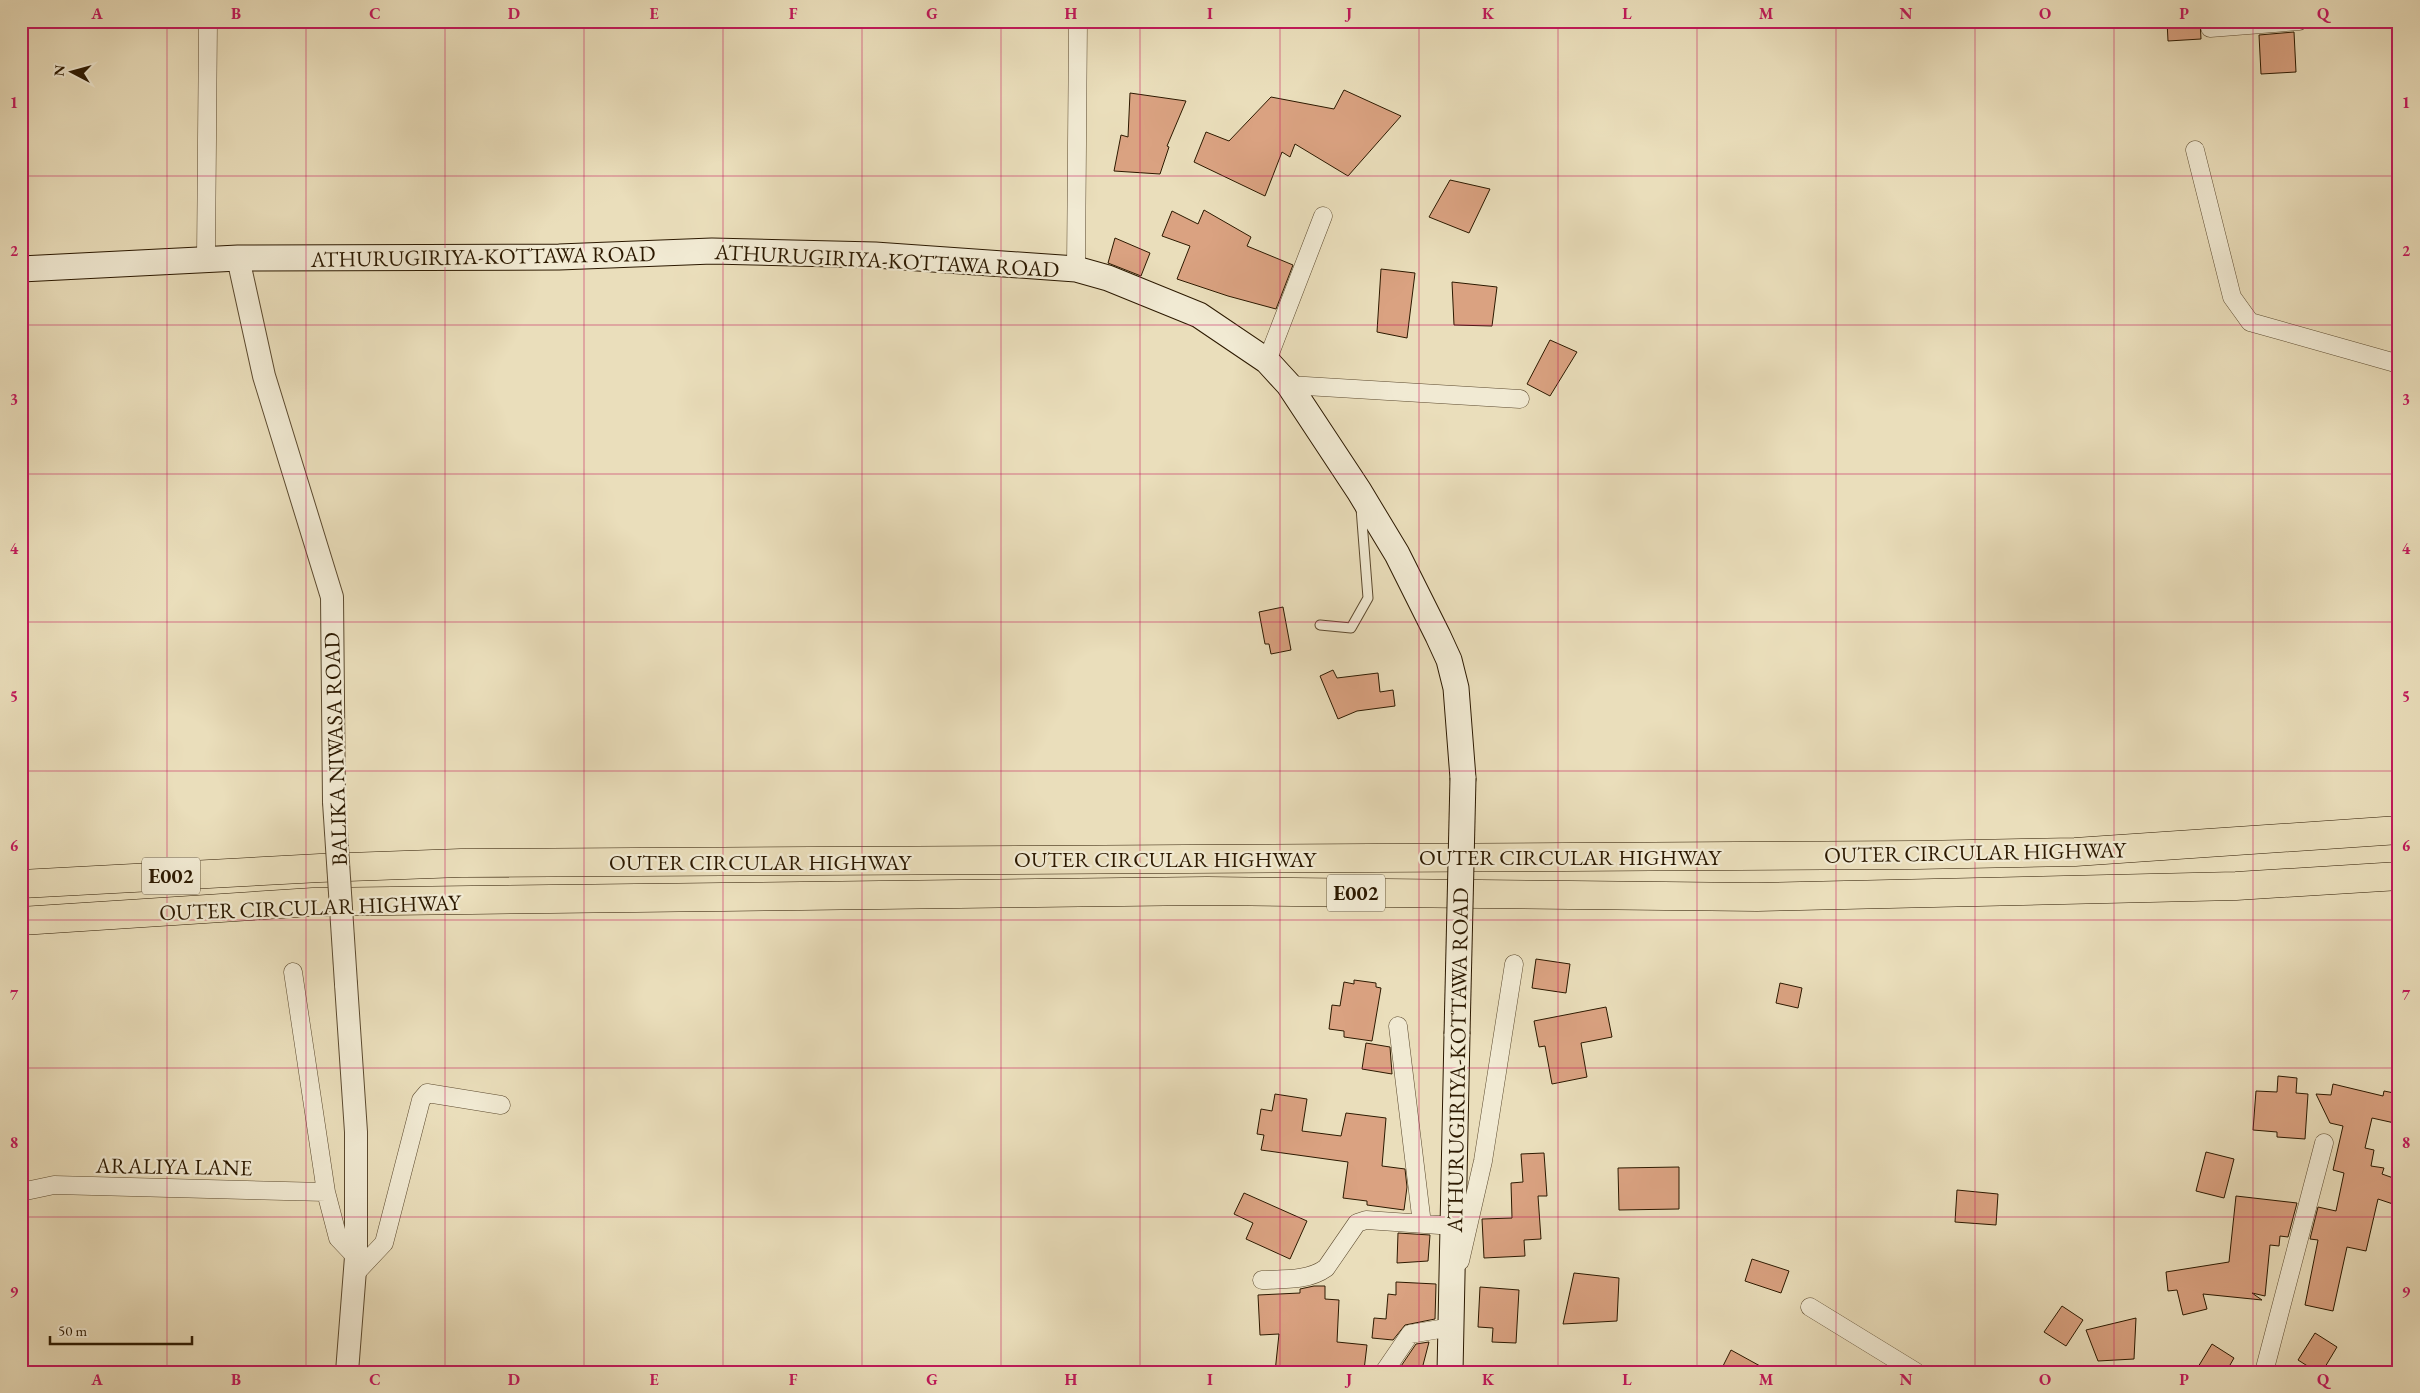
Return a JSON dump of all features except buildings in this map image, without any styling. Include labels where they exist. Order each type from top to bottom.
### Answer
[{"type":"highway","name":"OUTER CIRCULAR HIGHWAY","points":[[21,884],[320,868],[460,863],[1937,855],[2075,852],[2399,830]]},
{"type":"highway","name":"OUTER CIRCULAR HIGHWAY","points":[[21,921],[313,902],[1206,891],[1757,897],[2236,886],[2399,876]]},
{"type":"main road","name":"ATHURUGIRIYA-KOTTAWA ROAD","points":[[21,269],[238,258],[559,257],[712,251],[875,255],[1076,270],[1108,278],[1199,315],[1267,360],[1289,385],[1359,490],[1397,554],[1449,660],[1456,688],[1463,778],[1450,1372]]},
{"type":"street","points":[[206,259],[208,21]]},
{"type":"street","points":[[1076,270],[1078,21]]},
{"type":"street","points":[[2210,28],[2299,21]]},
{"type":"street","points":[[2195,150],[2232,297],[2250,322],[2399,364]]},
{"type":"street","points":[[1267,360],[1323,216]]},
{"type":"street","name":"BALIKA NIWASA ROAD","points":[[238,258],[264,376],[332,597],[334,802],[356,1132],[354,1267],[347,1372]]},
{"type":"street","points":[[1289,385],[1520,399]]},
{"type":"street","points":[[1453,1288],[1483,1161],[1514,964]]},
{"type":"street","points":[[293,972],[326,1192],[338,1238],[354,1267],[384,1243],[421,1100],[426,1093],[501,1105]]},
{"type":"street","points":[[1398,1026],[1422,1224]]},
{"type":"street","points":[[2264,1372],[2324,1143]]},
{"type":"street","name":"ARALIYA LANE","points":[[21,1192],[54,1185],[326,1192]]},
{"type":"street","points":[[1262,1280],[1305,1278],[1319,1274],[1326,1268],[1357,1223],[1374,1219],[1454,1226]]},
{"type":"street","points":[[1810,1307],[1916,1372]]},
{"type":"street","points":[[1384,1372],[1410,1334],[1452,1327]]},
{"type":"lane","points":[[1320,624],[1351,628],[1368,598],[1359,490]]}]
